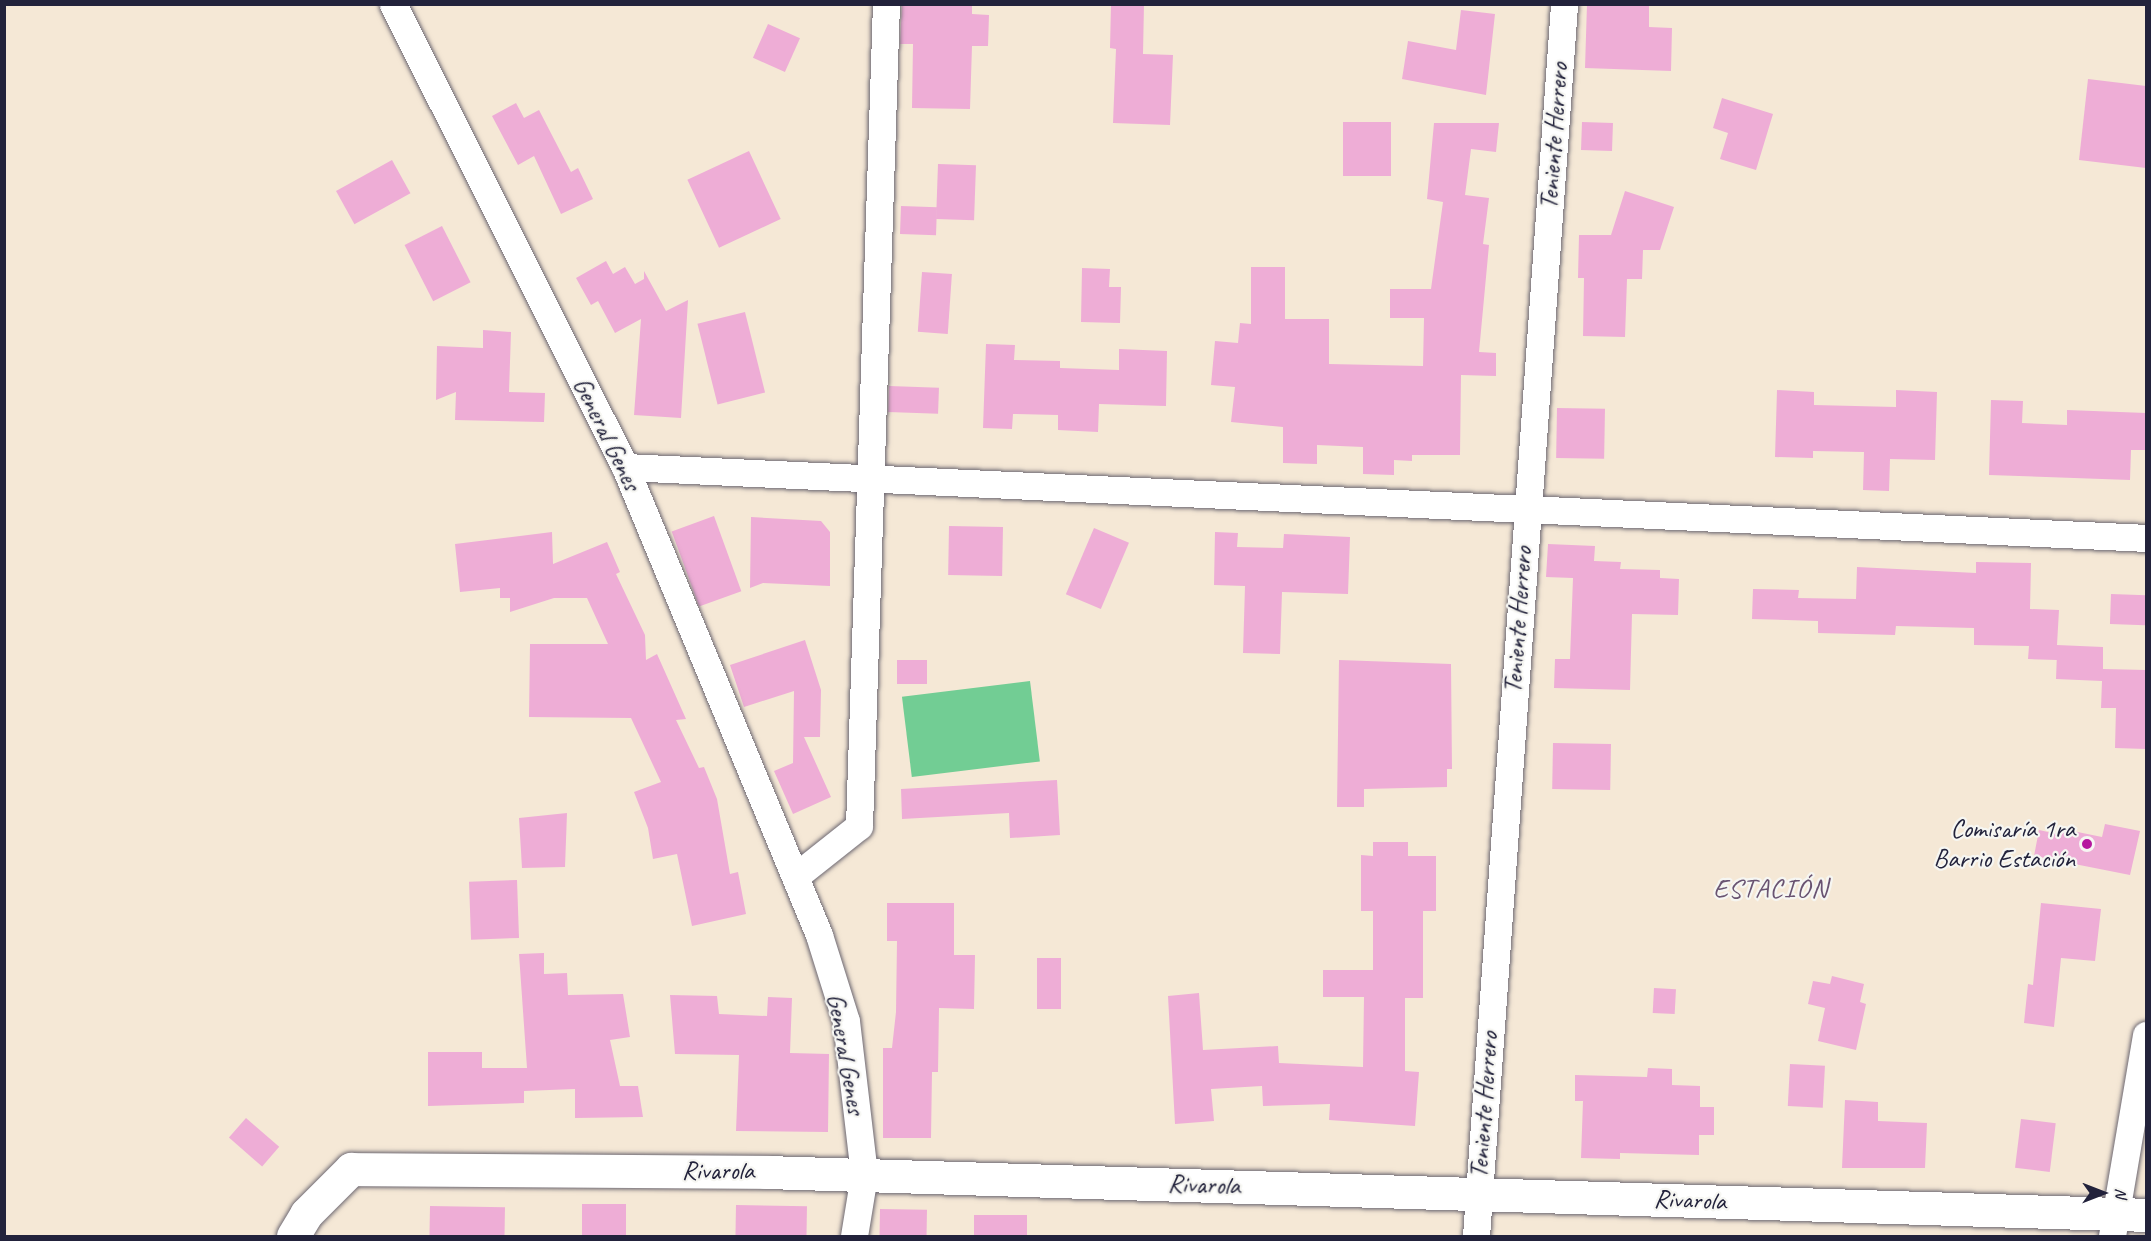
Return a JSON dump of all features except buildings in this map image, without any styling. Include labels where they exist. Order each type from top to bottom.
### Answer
[{"type":"street","name":"General Genes","points":[[393,4],[625,467],[796,876],[846,1021],[864,1175],[854,1236]]},
{"type":"street","points":[[796,876],[859,826],[886,4]]},
{"type":"street","name":"Teniente Herrero","points":[[1476,1236],[1477,1193],[1564,4]]},
{"type":"street","points":[[625,467],[2146,538]]},
{"type":"street","points":[[2124,1222],[2146,1035]]},
{"type":"street","name":"Rivarola","points":[[293,1236],[306,1214],[351,1169],[864,1175],[1477,1193],[2124,1222]]},
{"type":"green space","points":[[1030,681],[1040,761],[912,777],[902,697]]},
{"type":"place","name":"Comisaría 1ra Barrio Estación","points":[[2087,844]]},
{"type":"district","name":"ESTACIÓN","points":[[1771,889]]}]
